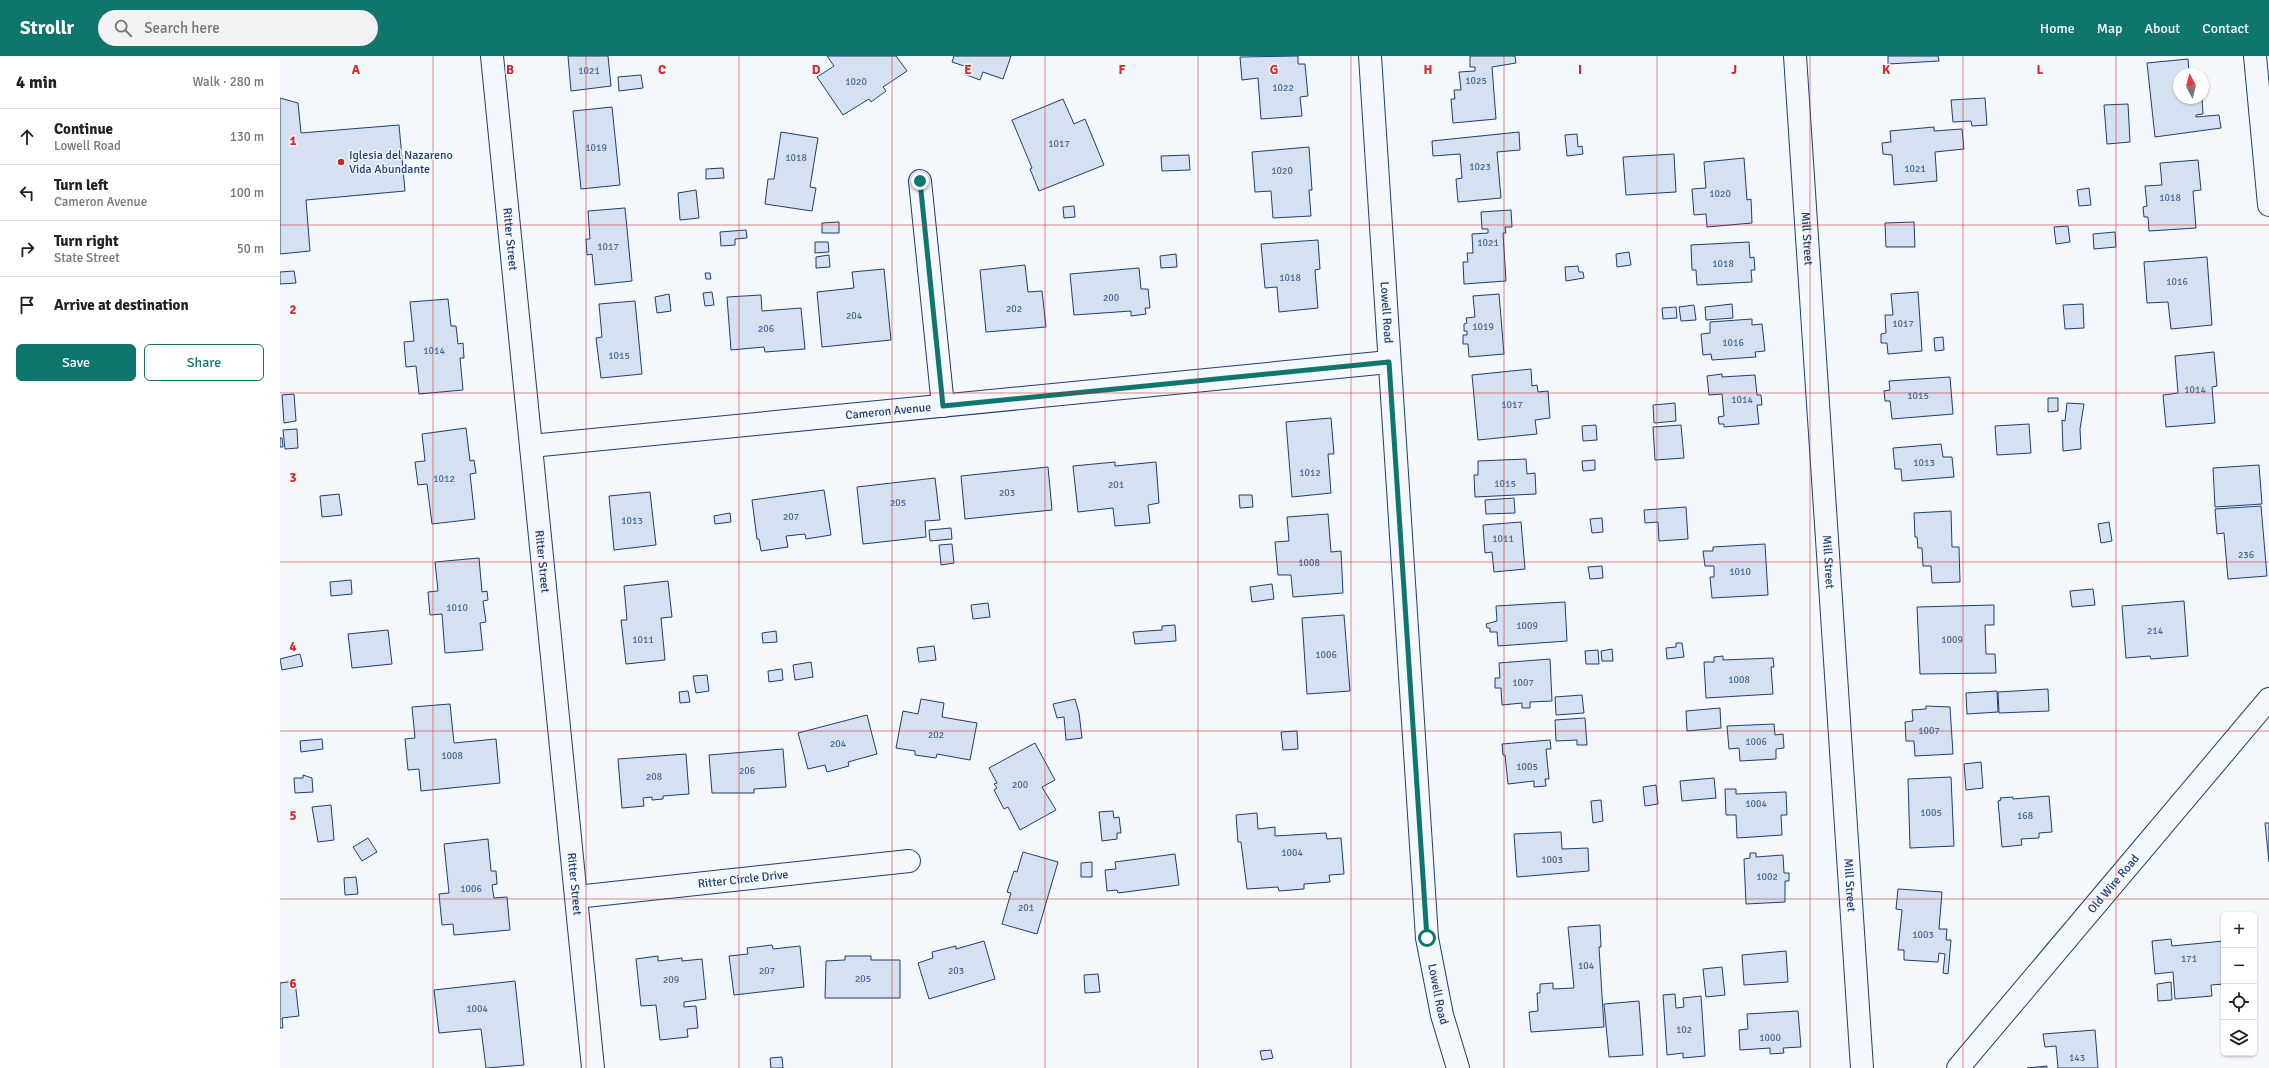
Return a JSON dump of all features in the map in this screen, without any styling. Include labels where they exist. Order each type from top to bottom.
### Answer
[{"type":"street","name":"Ritter Street","points":[[492,56],[593,1068]]},
{"type":"street","name":"Lowell Road","points":[[1370,56],[1427,938],[1442,1015],[1458,1068]]},
{"type":"street","name":"Mill Street","points":[[1795,56],[1862,1068]]},
{"type":"street","points":[[2255,56],[2269,205]]},
{"type":"street","points":[[920,181],[943,406]]},
{"type":"street","name":"Cameron Avenue","points":[[531,446],[1389,362]]},
{"type":"street","name":"Old Wire Road","points":[[1958,1068],[2269,699]]},
{"type":"street","name":"Ritter Circle Drive","points":[[576,897],[910,861]]},
{"type":"building","points":[[568,56],[608,56],[611,86],[571,91]]},
{"type":"building","points":[[827,56],[896,56],[907,71],[883,87],[886,91],[871,102],[869,99],[843,115],[817,77],[834,66]]},
{"type":"building","points":[[954,56],[1011,56],[1003,79],[983,72],[980,80],[964,74],[967,67],[952,62]]},
{"type":"building","points":[[1298,56],[1298,64],[1305,64],[1308,96],[1300,97],[1302,116],[1261,119],[1258,78],[1242,80],[1240,57]]},
{"type":"building","points":[[1470,56],[1515,56],[1516,63],[1492,67],[1496,119],[1453,123],[1451,99],[1455,99],[1454,90],[1461,90],[1459,72],[1475,71],[1475,67],[1470,67]]},
{"type":"building","points":[[1888,56],[1938,56],[1939,61],[1888,64]]},
{"type":"building","points":[[2188,59],[2189,68],[2173,68],[2173,104],[2202,104],[2203,114],[2196,115],[2196,117],[2219,115],[2221,128],[2155,137],[2147,63]]},
{"type":"building","points":[[641,75],[643,88],[619,91],[618,77]]},
{"type":"building","name":"Iglesia del Nazareno Vida Abundante","points":[[280,98],[298,103],[301,133],[399,125],[405,191],[306,200],[310,251],[280,254]]},
{"type":"building","points":[[1985,98],[1987,125],[1972,126],[1971,121],[1953,122],[1951,100]]},
{"type":"building","points":[[1063,99],[1074,124],[1085,119],[1104,165],[1039,191],[1030,169],[1032,168],[1012,120]]},
{"type":"building","points":[[2128,104],[2130,142],[2107,144],[2104,105]]},
{"type":"building","points":[[612,107],[620,185],[581,189],[573,111]]},
{"type":"building","points":[[1934,127],[1934,131],[1962,129],[1964,149],[1935,152],[1937,181],[1894,185],[1892,155],[1883,154],[1882,143],[1891,142],[1890,131]]},
{"type":"building","points":[[781,132],[818,138],[810,187],[816,188],[812,211],[765,204],[768,179],[774,179]]},
{"type":"building","points":[[1519,132],[1520,150],[1497,152],[1501,198],[1458,202],[1456,179],[1462,178],[1460,154],[1433,156],[1432,141]]},
{"type":"building","points":[[1577,134],[1578,147],[1582,146],[1583,154],[1567,156],[1565,135]]},
{"type":"building","points":[[1309,147],[1312,190],[1309,190],[1311,216],[1273,218],[1271,191],[1255,192],[1252,152]]},
{"type":"building","points":[[1674,154],[1676,192],[1626,195],[1623,157]]},
{"type":"building","points":[[1189,155],[1190,170],[1162,171],[1161,156]]},
{"type":"building","points":[[1744,158],[1747,200],[1751,199],[1752,223],[1707,227],[1706,214],[1694,215],[1692,189],[1706,188],[1704,162]]},
{"type":"building","points":[[2198,160],[2201,190],[2193,191],[2196,228],[2149,231],[2148,217],[2144,217],[2143,207],[2147,206],[2145,186],[2162,185],[2160,163]]},
{"type":"building","points":[[723,168],[724,178],[706,179],[706,169]]},
{"type":"building","points":[[2089,188],[2091,205],[2079,206],[2077,190]]},
{"type":"building","points":[[696,190],[699,218],[680,220],[678,193]]},
{"type":"building","points":[[1074,206],[1075,217],[1064,218],[1063,207]]},
{"type":"building","points":[[625,208],[632,281],[595,285],[592,254],[587,255],[586,239],[590,239],[588,211]]},
{"type":"building","points":[[1511,210],[1512,227],[1505,227],[1506,233],[1503,233],[1506,281],[1464,284],[1463,262],[1468,262],[1467,253],[1473,253],[1472,234],[1488,233],[1488,229],[1482,229],[1481,212]]},
{"type":"building","points":[[839,222],[839,233],[822,233],[822,223]]},
{"type":"building","points":[[1914,222],[1915,247],[1886,247],[1885,223]]},
{"type":"building","points":[[2068,226],[2070,242],[2056,244],[2054,227]]},
{"type":"building","points":[[746,230],[747,238],[735,239],[735,245],[721,246],[720,232]]},
{"type":"building","points":[[2115,232],[2116,247],[2094,249],[2093,234]]},
{"type":"building","points":[[1318,240],[1320,269],[1315,270],[1318,308],[1279,312],[1277,287],[1265,288],[1261,244]]},
{"type":"building","points":[[815,242],[828,242],[829,252],[815,253]]},
{"type":"building","points":[[1749,242],[1750,258],[1754,257],[1755,270],[1751,270],[1752,282],[1697,285],[1696,270],[1692,270],[1691,245]]},
{"type":"building","points":[[1629,252],[1631,265],[1617,267],[1616,254]]},
{"type":"building","points":[[1176,254],[1177,267],[1161,268],[1160,256]]},
{"type":"building","points":[[829,255],[830,267],[816,268],[816,257]]},
{"type":"building","points":[[2207,257],[2212,325],[2171,329],[2168,302],[2147,303],[2144,262]]},
{"type":"building","points":[[1025,265],[1028,292],[1042,291],[1046,327],[986,332],[980,270]]},
{"type":"building","points":[[1578,266],[1579,272],[1583,272],[1584,278],[1566,281],[1565,267]]},
{"type":"building","points":[[1139,268],[1141,289],[1148,289],[1150,308],[1145,308],[1146,314],[1131,316],[1131,311],[1074,315],[1070,274]]},
{"type":"building","points":[[884,269],[891,340],[822,347],[817,292],[854,288],[852,272]]},
{"type":"building","points":[[294,271],[296,283],[280,284],[280,272]]},
{"type":"building","points":[[705,273],[710,273],[711,279],[706,279]]},
{"type":"building","points":[[712,292],[714,305],[705,306],[703,293]]},
{"type":"building","points":[[1918,292],[1922,351],[1888,354],[1887,343],[1881,343],[1881,334],[1886,333],[1885,315],[1893,315],[1891,294]]},
{"type":"building","points":[[669,294],[671,311],[657,313],[655,297]]},
{"type":"building","points":[[1499,294],[1504,354],[1469,357],[1468,344],[1463,344],[1463,335],[1467,335],[1467,331],[1464,331],[1464,324],[1467,323],[1466,318],[1475,317],[1473,296]]},
{"type":"building","points":[[761,295],[762,311],[801,308],[805,349],[765,352],[764,347],[731,350],[727,297]]},
{"type":"building","points":[[448,299],[451,326],[456,326],[458,344],[463,343],[464,358],[460,358],[463,390],[419,394],[416,366],[406,367],[404,342],[414,341],[410,302]]},
{"type":"building","points":[[635,301],[642,374],[601,378],[596,338],[602,337],[599,304]]},
{"type":"building","points":[[1732,304],[1733,318],[1706,320],[1705,307]]},
{"type":"building","points":[[2083,304],[2084,328],[2065,329],[2063,305]]},
{"type":"building","points":[[1694,305],[1696,320],[1681,321],[1679,307]]},
{"type":"building","points":[[1676,307],[1677,318],[1663,319],[1662,308]]},
{"type":"building","points":[[1752,319],[1752,325],[1762,324],[1765,351],[1755,352],[1756,357],[1712,360],[1711,354],[1703,355],[1701,334],[1710,333],[1710,322]]},
{"type":"building","points":[[1943,337],[1944,350],[1935,351],[1934,338]]},
{"type":"building","points":[[2214,352],[2217,386],[2212,387],[2215,423],[2166,427],[2163,395],[2178,393],[2175,356]]},
{"type":"building","points":[[1531,369],[1532,386],[1537,385],[1538,392],[1548,391],[1550,418],[1535,420],[1537,434],[1478,440],[1472,375]]},
{"type":"building","points":[[1722,374],[1722,377],[1755,375],[1757,395],[1761,395],[1762,405],[1757,405],[1759,424],[1724,427],[1724,424],[1719,424],[1718,417],[1724,416],[1722,394],[1709,395],[1707,376]]},
{"type":"building","points":[[1950,377],[1953,414],[1892,419],[1890,401],[1885,401],[1884,391],[1890,390],[1889,381]]},
{"type":"building","points":[[294,394],[296,421],[284,423],[282,395]]},
{"type":"building","points":[[2048,398],[2058,398],[2058,411],[2048,412]]},
{"type":"building","points":[[1675,403],[1676,421],[1654,423],[1653,405]]},
{"type":"building","points":[[2067,403],[2084,404],[2080,429],[2081,449],[2063,451],[2062,420],[2065,421]]},
{"type":"building","points":[[1331,418],[1334,454],[1328,454],[1331,493],[1292,497],[1286,422]]},
{"type":"building","points":[[2029,424],[2031,453],[1997,455],[1995,426]]},
{"type":"building","points":[[1596,425],[1597,440],[1583,441],[1582,426]]},
{"type":"building","points":[[1681,425],[1684,458],[1655,460],[1653,427]]},
{"type":"building","points":[[466,428],[470,461],[474,460],[476,473],[470,474],[475,519],[432,524],[427,484],[418,485],[415,462],[425,461],[422,434]]},
{"type":"building","points":[[297,429],[298,448],[285,449],[283,430]]},
{"type":"building","points":[[280,438],[282,438],[283,447],[280,447]]},
{"type":"building","points":[[1941,444],[1943,457],[1952,457],[1954,477],[1902,481],[1901,469],[1895,469],[1893,448]]},
{"type":"building","points":[[1526,459],[1527,474],[1535,473],[1536,494],[1475,497],[1474,475],[1478,475],[1478,461]]},
{"type":"building","points":[[1595,460],[1595,470],[1583,471],[1582,461]]},
{"type":"building","points":[[1115,462],[1115,466],[1156,462],[1159,503],[1148,505],[1150,523],[1115,526],[1113,508],[1078,512],[1073,466]]},
{"type":"building","points":[[2259,465],[2262,504],[2215,507],[2213,468]]},
{"type":"building","points":[[1048,467],[1052,510],[965,519],[961,476]]},
{"type":"building","points":[[935,478],[940,520],[925,521],[926,537],[863,544],[857,487]]},
{"type":"building","points":[[824,490],[831,535],[806,539],[805,534],[786,536],[788,547],[761,551],[759,539],[757,539],[752,500]]},
{"type":"building","points":[[650,492],[656,545],[614,550],[609,496]]},
{"type":"building","points":[[339,494],[342,515],[322,517],[320,496]]},
{"type":"building","points":[[1239,495],[1252,495],[1253,507],[1240,508]]},
{"type":"building","points":[[1514,498],[1515,513],[1486,514],[1485,500]]},
{"type":"building","points":[[2261,506],[2267,576],[2228,579],[2224,533],[2217,534],[2215,509]]},
{"type":"building","points":[[1686,507],[1688,539],[1659,541],[1658,522],[1645,523],[1644,510]]},
{"type":"building","points":[[1951,511],[1952,547],[1959,547],[1960,582],[1932,583],[1931,566],[1923,566],[1922,548],[1918,548],[1917,537],[1915,537],[1914,513]]},
{"type":"building","points":[[730,513],[731,522],[715,524],[714,516]]},
{"type":"building","points":[[1328,514],[1331,552],[1341,551],[1343,593],[1293,597],[1291,575],[1278,575],[1275,542],[1289,541],[1287,517]]},
{"type":"building","points":[[1602,518],[1603,532],[1592,533],[1590,519]]},
{"type":"building","points":[[1521,522],[1525,569],[1494,572],[1492,552],[1485,553],[1483,525]]},
{"type":"building","points":[[2109,522],[2112,541],[2101,543],[2098,524]]},
{"type":"building","points":[[951,528],[952,539],[930,541],[929,530]]},
{"type":"building","points":[[952,544],[954,563],[941,565],[939,545]]},
{"type":"building","points":[[1765,544],[1768,595],[1712,598],[1710,577],[1714,577],[1714,566],[1705,566],[1703,551],[1713,551],[1713,547]]},
{"type":"building","points":[[479,558],[482,592],[487,591],[488,600],[483,601],[486,622],[480,623],[483,650],[445,653],[442,614],[430,615],[428,592],[438,591],[435,562]]},
{"type":"building","points":[[1602,566],[1603,578],[1590,579],[1588,567]]},
{"type":"building","points":[[351,580],[352,594],[331,596],[330,582]]},
{"type":"building","points":[[668,581],[672,617],[661,618],[665,660],[626,664],[621,620],[627,620],[624,586]]},
{"type":"building","points":[[1272,584],[1274,599],[1252,602],[1250,587]]},
{"type":"building","points":[[2093,589],[2095,605],[2072,607],[2070,591]]},
{"type":"building","points":[[2184,601],[2188,656],[2151,659],[2150,656],[2126,658],[2122,606]]},
{"type":"building","points":[[1565,602],[1567,641],[1498,646],[1497,632],[1490,632],[1490,628],[1487,628],[1486,624],[1497,621],[1496,606]]},
{"type":"building","points":[[988,603],[990,617],[973,619],[971,605]]},
{"type":"building","points":[[1994,605],[1994,625],[1985,625],[1986,654],[1995,654],[1996,673],[1920,674],[1917,607]]},
{"type":"building","points":[[1344,615],[1350,691],[1307,694],[1302,618]]},
{"type":"building","points":[[1175,625],[1176,641],[1135,644],[1133,632],[1162,630],[1162,626]]},
{"type":"building","points":[[388,630],[392,664],[352,668],[348,634]]},
{"type":"building","points":[[776,631],[777,642],[763,643],[762,633]]},
{"type":"building","points":[[1676,643],[1682,643],[1684,657],[1667,659],[1666,648],[1676,647]]},
{"type":"building","points":[[934,646],[936,660],[919,662],[917,648]]},
{"type":"building","points":[[1612,649],[1613,661],[1602,661],[1601,651]]},
{"type":"building","points":[[1598,650],[1599,664],[1586,664],[1585,651]]},
{"type":"building","points":[[300,654],[303,666],[282,670],[280,659]]},
{"type":"building","points":[[1723,656],[1723,660],[1773,658],[1774,667],[1771,667],[1773,694],[1706,698],[1704,662],[1714,662],[1714,657]]},
{"type":"building","points":[[1550,659],[1552,701],[1530,702],[1530,708],[1522,708],[1522,703],[1502,705],[1501,688],[1495,688],[1495,678],[1500,678],[1499,663]]},
{"type":"building","points":[[811,662],[813,677],[795,680],[793,665]]},
{"type":"building","points":[[782,669],[783,680],[769,682],[768,671]]},
{"type":"building","points":[[707,675],[709,691],[696,693],[693,676]]},
{"type":"building","points":[[2048,689],[2049,711],[1999,713],[1998,692]]},
{"type":"building","points":[[688,691],[690,702],[680,703],[679,692]]},
{"type":"building","points":[[1997,691],[1998,712],[1967,714],[1966,693]]},
{"type":"building","points":[[1582,695],[1584,713],[1556,715],[1555,697]]},
{"type":"building","points":[[921,699],[944,703],[942,717],[977,723],[970,760],[937,754],[936,758],[915,755],[915,751],[896,748],[903,711],[918,714]]},
{"type":"building","points":[[1075,699],[1079,713],[1082,738],[1066,740],[1064,717],[1057,718],[1053,704]]},
{"type":"building","points":[[450,704],[454,743],[496,739],[500,783],[421,791],[419,769],[408,770],[405,739],[415,738],[412,707]]},
{"type":"building","points":[[1926,706],[1950,707],[1953,754],[1915,756],[1914,741],[1906,741],[1905,722],[1913,721],[1912,710],[1926,709]]},
{"type":"building","points":[[1720,708],[1721,728],[1687,731],[1686,711]]},
{"type":"building","points":[[867,715],[877,754],[848,762],[849,766],[827,772],[825,765],[808,769],[798,733]]},
{"type":"building","points":[[1585,718],[1587,745],[1577,745],[1577,740],[1556,741],[1555,720]]},
{"type":"building","points":[[1774,724],[1775,735],[1783,734],[1784,748],[1776,749],[1776,759],[1740,761],[1739,748],[1729,749],[1727,726]]},
{"type":"building","points":[[1297,731],[1298,749],[1283,750],[1281,732]]},
{"type":"building","points":[[322,739],[323,749],[301,752],[300,741]]},
{"type":"building","points":[[1550,740],[1551,749],[1546,749],[1549,779],[1545,779],[1546,786],[1534,787],[1534,781],[1508,784],[1505,755],[1503,755],[1502,744]]},
{"type":"building","points":[[1035,743],[1055,780],[1042,787],[1056,810],[1020,830],[1008,807],[1004,809],[994,790],[997,788],[994,784],[997,783],[989,768]]},
{"type":"building","points":[[783,749],[786,787],[754,789],[754,793],[712,793],[709,755]]},
{"type":"building","points":[[686,754],[689,794],[663,796],[663,799],[652,800],[652,797],[643,798],[644,806],[622,808],[618,759]]},
{"type":"building","points":[[1981,762],[1983,788],[1966,790],[1964,764]]},
{"type":"building","points":[[303,775],[312,778],[313,792],[295,793],[294,778],[303,778]]},
{"type":"building","points":[[1951,777],[1954,846],[1910,848],[1908,779]]},
{"type":"building","points":[[1714,778],[1716,798],[1682,801],[1680,781]]},
{"type":"building","points":[[1656,785],[1658,804],[1645,806],[1643,787]]},
{"type":"building","points":[[1725,789],[1736,789],[1736,794],[1786,792],[1787,815],[1781,815],[1782,835],[1737,838],[1736,815],[1726,815]]},
{"type":"building","points":[[2049,796],[2052,832],[2039,833],[2039,838],[2021,839],[2022,845],[2002,847],[1998,801],[2001,800],[2000,798],[2013,797],[2013,799]]},
{"type":"building","points":[[1601,800],[1603,821],[1593,823],[1591,801]]},
{"type":"building","points":[[331,805],[334,840],[318,842],[312,807]]},
{"type":"building","points":[[1113,811],[1114,818],[1119,817],[1121,833],[1117,833],[1117,839],[1102,841],[1099,812]]},
{"type":"building","points":[[1257,813],[1258,829],[1275,827],[1275,836],[1326,833],[1327,839],[1341,838],[1344,874],[1329,875],[1330,882],[1304,884],[1304,889],[1279,891],[1278,887],[1247,889],[1241,842],[1238,842],[1236,815]]},
{"type":"building","points":[[2265,823],[2269,823],[2269,862]]},
{"type":"building","points":[[1561,832],[1562,849],[1588,848],[1589,871],[1517,877],[1514,834]]},
{"type":"building","points":[[368,838],[377,852],[362,861],[353,847]]},
{"type":"building","points":[[488,839],[491,871],[496,871],[497,884],[492,885],[494,898],[507,897],[510,930],[454,935],[453,924],[442,925],[439,894],[449,893],[444,844]]},
{"type":"building","points":[[1023,852],[1058,862],[1037,934],[1002,924],[1011,893],[1007,892],[1014,871],[1017,872]]},
{"type":"building","points":[[1750,853],[1756,853],[1756,857],[1783,855],[1784,873],[1789,873],[1789,881],[1785,881],[1785,902],[1746,904],[1744,859],[1750,858]]},
{"type":"building","points":[[1175,854],[1179,885],[1118,893],[1117,890],[1107,891],[1105,870],[1116,869],[1115,862]]},
{"type":"building","points":[[1092,862],[1092,877],[1081,877],[1081,863]]},
{"type":"building","points":[[356,877],[358,894],[345,895],[344,878]]},
{"type":"building","points":[[1898,889],[1942,892],[1939,929],[1947,929],[1946,940],[1951,940],[1948,974],[1943,973],[1945,954],[1939,953],[1938,962],[1904,960],[1904,950],[1898,950],[1902,910],[1896,909]]},
{"type":"building","points":[[1600,925],[1601,947],[1599,947],[1604,1027],[1531,1032],[1529,1012],[1538,1011],[1537,993],[1540,993],[1540,984],[1553,983],[1553,989],[1574,988],[1568,927]]},
{"type":"building","points":[[2171,939],[2172,946],[2221,941],[2221,984],[2211,985],[2212,996],[2175,999],[2173,972],[2155,974],[2152,941]]},
{"type":"building","points":[[984,941],[995,979],[929,999],[918,963],[933,958],[932,952],[956,946],[956,949]]},
{"type":"building","points":[[772,945],[773,949],[800,946],[804,987],[734,995],[729,956],[748,954],[747,948]]},
{"type":"building","points":[[1786,951],[1788,982],[1744,985],[1742,955]]},
{"type":"building","points":[[658,956],[658,961],[682,958],[682,961],[702,959],[706,999],[684,1002],[684,1007],[696,1006],[698,1028],[687,1029],[688,1037],[660,1040],[656,1005],[641,1006],[636,959]]},
{"type":"building","points":[[845,956],[871,956],[871,960],[900,960],[900,998],[825,998],[826,961],[845,960]]},
{"type":"building","points":[[1722,967],[1725,995],[1706,997],[1703,969]]},
{"type":"building","points":[[1098,974],[1100,992],[1085,993],[1084,975]]},
{"type":"building","points":[[295,981],[299,1016],[282,1018],[283,1028],[280,1028],[280,983]]},
{"type":"building","points":[[515,981],[524,1065],[486,1068],[481,1029],[439,1033],[434,990]]},
{"type":"building","points":[[2171,982],[2172,1000],[2158,1001],[2157,984]]},
{"type":"building","points":[[1675,994],[1676,1008],[1684,1007],[1683,998],[1701,996],[1705,1056],[1683,1058],[1683,1053],[1667,1055],[1663,995]]},
{"type":"building","points":[[1639,1001],[1643,1055],[1609,1057],[1604,1004]]},
{"type":"building","points":[[1798,1011],[1801,1047],[1783,1048],[1784,1053],[1770,1054],[1770,1048],[1740,1050],[1739,1030],[1748,1029],[1747,1014]]},
{"type":"building","points":[[2095,1030],[2098,1068],[2058,1068],[2056,1046],[2045,1047],[2043,1034]]},
{"type":"building","points":[[1271,1050],[1273,1058],[1262,1060],[1260,1051]]},
{"type":"building","points":[[782,1057],[783,1068],[771,1068],[770,1058]]},
{"type":"building","points":[[2047,1066],[2047,1068],[2027,1068]]},
{"type":"place","name":"Iglesia del Nazareno Vida Abundante","points":[[341,162]]},
{"type":"route","points":[[920,181],[943,406],[1389,362],[1427,938]]}]
